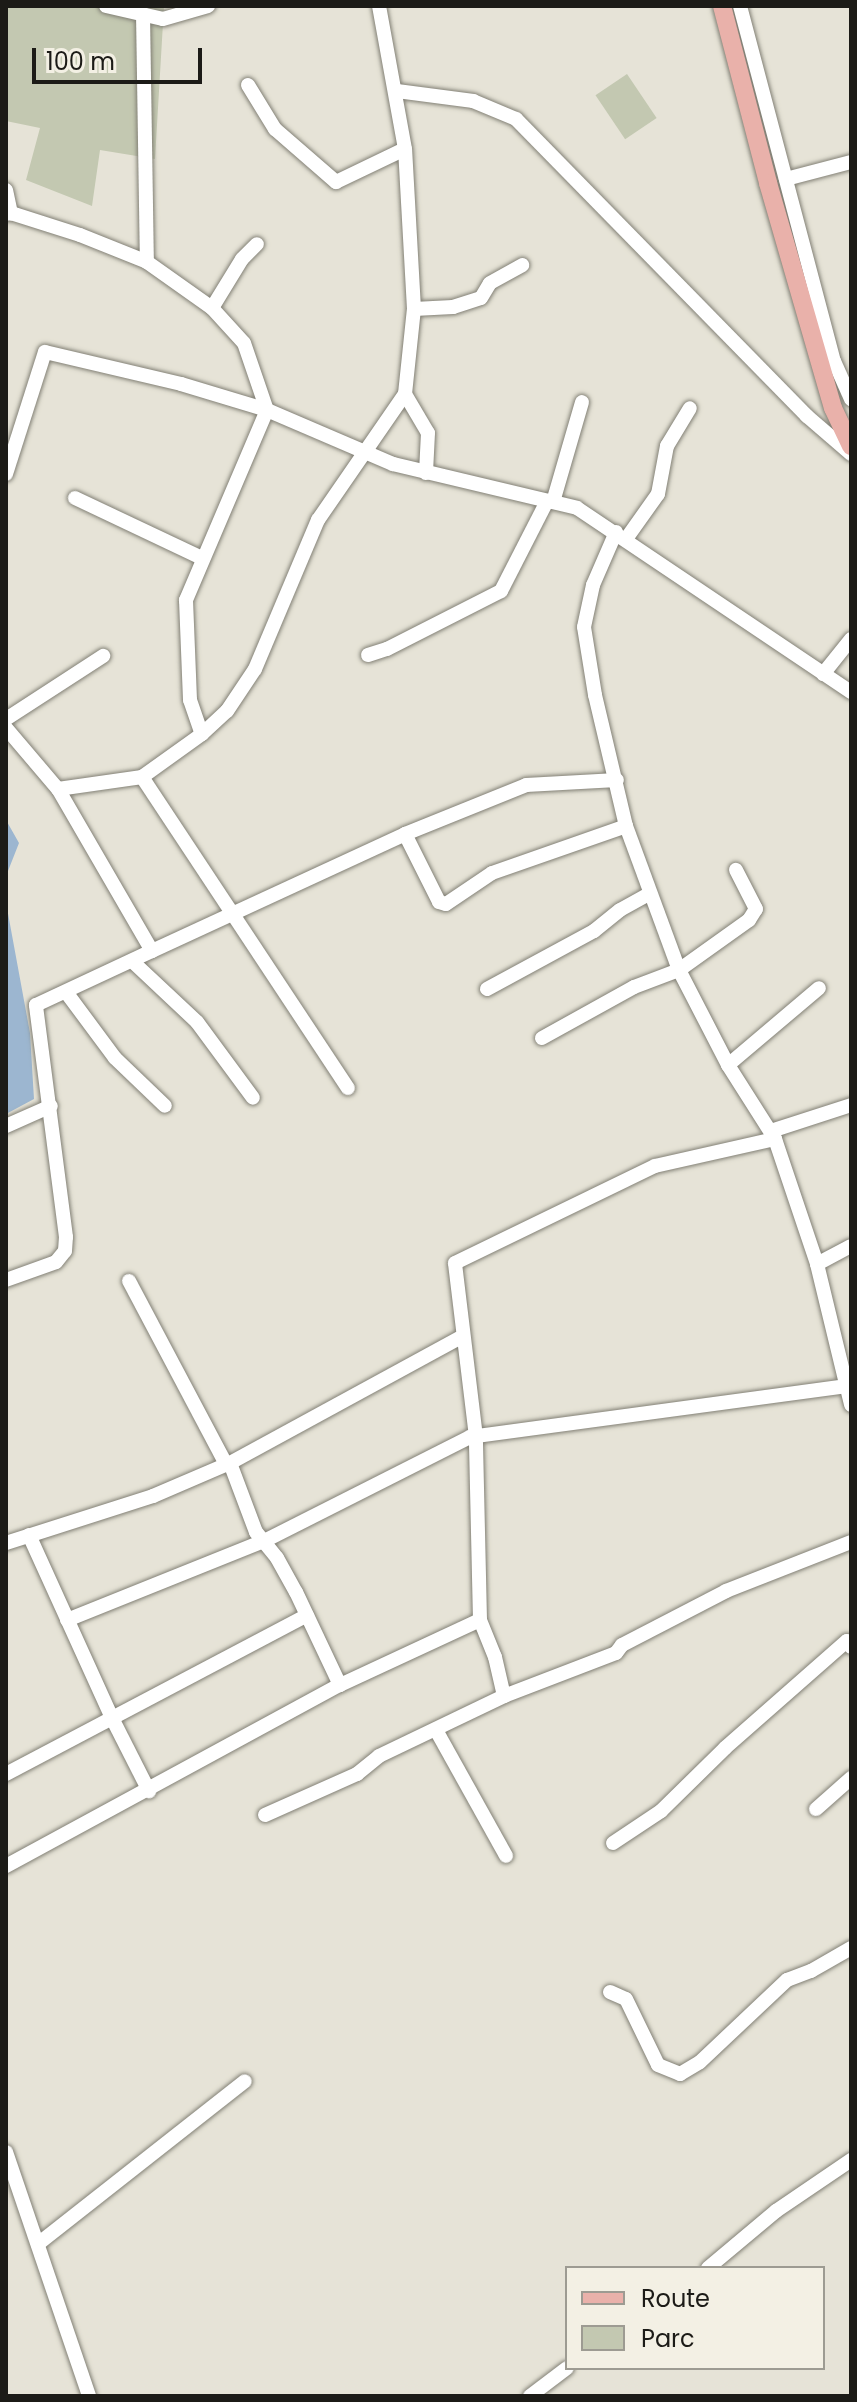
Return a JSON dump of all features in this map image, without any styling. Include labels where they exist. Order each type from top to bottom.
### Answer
[{"type":"main road","points":[[722,6],[743,53],[827,362],[833,408],[851,446]]},
{"type":"street","points":[[106,6],[163,19],[208,6]]},
{"type":"street","points":[[58,789],[142,777],[202,734],[227,711],[255,669],[318,520],[405,394],[414,309],[405,149],[397,91],[379,6]]},
{"type":"street","points":[[740,6],[743,53],[786,179],[827,362],[845,375],[851,399]]},
{"type":"street","points":[[143,14],[147,262]]},
{"type":"street","points":[[248,85],[275,129],[336,182],[405,149]]},
{"type":"street","points":[[397,91],[473,101],[516,119],[807,416],[851,454]]},
{"type":"street","points":[[786,179],[851,162]]},
{"type":"street","points":[[6,190],[9,213],[147,262],[212,308],[244,343],[267,410],[186,600],[190,700],[202,734]]},
{"type":"street","points":[[212,308],[242,259],[257,244]]},
{"type":"street","points":[[414,309],[453,307],[481,298],[490,283],[522,265]]},
{"type":"street","points":[[6,474],[45,352],[181,384],[267,410],[426,473],[577,508],[851,692]]},
{"type":"street","points":[[405,394],[428,433],[426,473]]},
{"type":"street","points":[[368,655],[387,649],[501,591],[550,502],[582,402]]},
{"type":"street","points":[[690,408],[667,446],[658,494],[621,535],[593,585],[584,627],[595,695],[626,826],[649,894],[679,970],[728,1065],[773,1135],[817,1264],[851,1405]]},
{"type":"street","points":[[75,498],[202,558]]},
{"type":"street","points":[[823,674],[851,639]]},
{"type":"street","points":[[6,719],[103,656]]},
{"type":"street","points":[[6,728],[58,789],[152,951]]},
{"type":"street","points":[[142,777],[348,1088]]},
{"type":"street","points":[[6,1280],[56,1262],[65,1251],[51,1106],[35,1011],[41,1001],[233,916],[405,834],[526,785],[617,780]]},
{"type":"street","points":[[405,834],[439,902],[446,904],[492,873],[626,826]]},
{"type":"street","points":[[542,1038],[634,987],[679,970],[749,920],[756,909],[736,870]]},
{"type":"street","points":[[487,989],[594,931],[620,910],[649,894]]},
{"type":"street","points":[[132,961],[197,1022],[253,1098]]},
{"type":"street","points":[[728,1065],[819,988]]},
{"type":"street","points":[[66,992],[115,1058],[165,1106]]},
{"type":"street","points":[[504,1696],[495,1657],[480,1620],[476,1437],[455,1263],[655,1166],[773,1135],[851,1105]]},
{"type":"street","points":[[6,1126],[51,1106]]},
{"type":"street","points":[[817,1264],[851,1246]]},
{"type":"street","points":[[129,1281],[228,1464],[256,1532],[277,1558],[340,1685]]},
{"type":"street","points":[[6,1543],[153,1496],[228,1464],[463,1336]]},
{"type":"street","points":[[67,1620],[264,1541],[476,1437],[846,1386]]},
{"type":"street","points":[[29,1535],[113,1720],[149,1791]]},
{"type":"street","points":[[265,1815],[357,1774],[379,1756],[504,1696],[616,1653],[622,1645],[726,1591],[851,1542]]},
{"type":"street","points":[[6,1774],[307,1615]]},
{"type":"street","points":[[6,1866],[340,1685],[480,1620]]},
{"type":"street","points":[[613,1843],[661,1811],[725,1748],[847,1641],[851,1647]]},
{"type":"street","points":[[436,1730],[506,1856]]},
{"type":"street","points":[[816,1809],[851,1778]]},
{"type":"street","points":[[610,1992],[626,1999],[658,2065],[680,2074],[700,2062],[787,1980],[811,1971],[851,1948]]},
{"type":"street","points":[[38,2244],[245,2081]]},
{"type":"street","points":[[6,2152],[89,2396]]},
{"type":"street","points":[[710,2266],[776,2211],[851,2160]]},
{"type":"street","points":[[530,2396],[565,2370]]},
{"type":"green space","points":[[7,6],[164,6],[155,159],[100,150],[92,206],[26,180],[40,128],[6,121]]},
{"type":"green space","points":[[627,74],[657,118],[625,139],[595,95]]},
{"type":"water","points":[[6,820],[19,843],[8,871],[7,908],[30,1033],[34,1099],[6,1114]]}]
